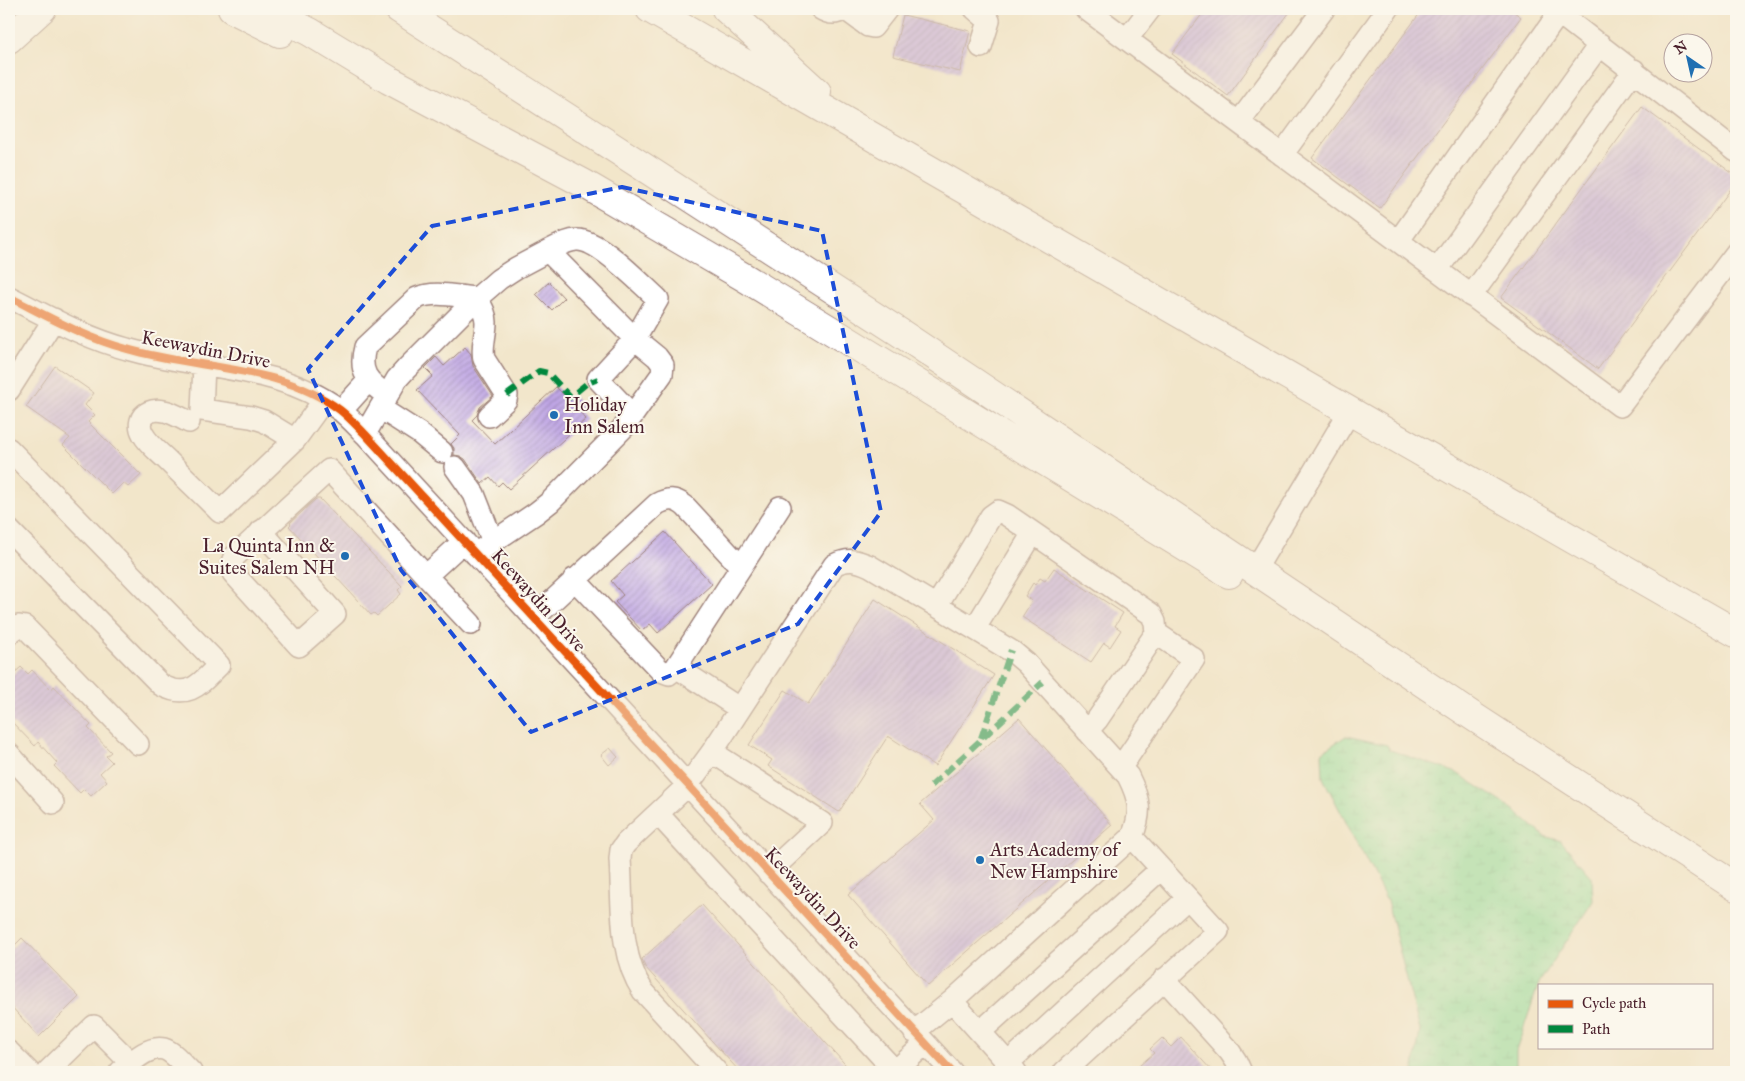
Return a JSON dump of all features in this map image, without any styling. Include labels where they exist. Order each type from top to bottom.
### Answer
[{"type":"highway","points":[[9,39],[42,9]]},
{"type":"highway","points":[[232,9],[305,45],[389,80]]},
{"type":"highway","points":[[264,9],[310,32],[389,80],[583,183],[739,274],[1190,550],[1474,717]]},
{"type":"highway","points":[[398,9],[899,332],[1474,717],[1736,887]]},
{"type":"highway","points":[[650,9],[1736,633]]},
{"type":"highway","points":[[726,9],[854,126]]},
{"type":"street","points":[[821,9],[828,13],[845,9],[873,28],[888,9]]},
{"type":"street","points":[[975,9],[990,22],[981,47]]},
{"type":"street","points":[[1086,9],[1620,406],[1736,252]]},
{"type":"street","points":[[1127,39],[1150,9]]},
{"type":"street","points":[[1239,122],[1324,9]]},
{"type":"street","points":[[1282,155],[1388,9]]},
{"type":"street","points":[[1399,240],[1556,11],[1736,151]]},
{"type":"street","points":[[1437,270],[1600,44]]},
{"type":"street","points":[[1471,296],[1634,70]]},
{"type":"street","points":[[365,434],[397,379],[477,298],[499,279],[516,268],[570,240],[579,239],[603,250],[658,299],[635,339],[598,379],[632,415]]},
{"type":"street","points":[[426,576],[470,547],[494,542],[550,502],[624,426],[662,374],[663,365],[657,357],[635,339],[548,251]]},
{"type":"street","points":[[477,298],[435,294],[416,298],[365,347],[362,356],[368,381],[384,402],[449,460],[474,494],[494,542]]},
{"type":"street","name":"Keewaydin Drive","points":[[9,297],[92,338],[128,350],[272,378],[308,391],[333,405],[365,434],[470,547],[687,786],[952,1072]]},
{"type":"street","points":[[477,298],[486,322],[482,353],[507,395],[506,400],[490,416]]},
{"type":"street","points":[[9,390],[54,319]]},
{"type":"street","points":[[204,365],[202,410],[251,417],[264,421],[294,440]]},
{"type":"street","points":[[188,422],[163,410],[153,410],[141,418],[140,424],[144,435],[157,450],[220,512],[333,405],[368,381]]},
{"type":"street","points":[[1256,570],[1350,411]]},
{"type":"street","points":[[9,449],[219,665],[200,684],[190,690],[180,692],[162,685],[9,530]]},
{"type":"street","points":[[262,531],[335,614],[299,646],[233,573],[231,566],[234,557],[262,531],[329,470],[471,624]]},
{"type":"street","points":[[534,618],[657,504],[665,500],[679,501],[685,506],[741,567]]},
{"type":"street","points":[[574,579],[661,671],[669,674],[676,667],[780,507]]},
{"type":"street","points":[[937,605],[991,516],[998,511],[1006,514],[1151,614],[1155,622],[1156,633],[1097,720],[1087,731]]},
{"type":"street","points":[[975,628],[1033,533]]},
{"type":"street","points":[[658,814],[894,1072],[952,1001],[1132,837],[1140,815],[1138,802],[1134,789],[1121,767],[1026,663],[1011,650],[870,566],[857,560],[844,560],[834,565],[712,752],[687,786],[626,843],[621,850],[624,932],[628,962],[634,978],[643,991],[717,1072]]},
{"type":"street","points":[[9,634],[18,626],[25,627],[138,744]]},
{"type":"street","points":[[1121,767],[1194,659],[1156,633]]},
{"type":"street","points":[[676,667],[740,709]]},
{"type":"street","points":[[712,752],[822,822],[768,874]]},
{"type":"street","points":[[9,754],[53,802]]},
{"type":"street","points":[[1071,1070],[1164,979],[1218,931],[1132,837]]},
{"type":"street","points":[[980,1032],[1161,869]]},
{"type":"street","points":[[952,1001],[1012,1068],[1188,898]]},
{"type":"street","points":[[1164,979],[1230,1052],[1240,1072]]},
{"type":"street","points":[[47,1072],[94,1026],[126,1068],[152,1050],[164,1049],[172,1053],[191,1072]]},
{"type":"street","points":[[9,1052],[29,1072]]},
{"type":"highlighted area","points":[[622,187],[822,231],[881,512],[798,624],[531,732],[401,570],[308,369],[432,226]]},
{"type":"green space","points":[[1346,736],[1387,745],[1390,750],[1457,773],[1514,810],[1544,836],[1561,841],[1592,877],[1593,901],[1538,984],[1516,1051],[1516,1072],[1413,1072],[1420,1031],[1387,901],[1323,778],[1322,752]]},
{"type":"building","points":[[1206,9],[1292,9],[1228,96],[1172,54]]},
{"type":"building","points":[[1423,9],[1510,9],[1521,17],[1380,208],[1312,158]]},
{"type":"building","points":[[903,15],[970,31],[960,72],[893,56]]},
{"type":"building","points":[[1642,107],[1736,176],[1736,182],[1598,369],[1501,298]]},
{"type":"building","points":[[549,282],[564,298],[552,310],[536,294]]},
{"type":"building","name":"Holiday Inn Salem","points":[[465,347],[471,354],[473,366],[493,396],[480,407],[477,415],[472,420],[495,444],[556,387],[569,400],[573,396],[583,407],[579,411],[586,419],[509,489],[502,482],[498,486],[490,477],[482,484],[465,459],[454,455],[454,448],[451,444],[460,435],[417,390],[433,376],[425,368],[436,357],[444,366]]},
{"type":"building","points":[[55,366],[94,393],[85,405],[95,415],[88,422],[141,475],[128,487],[123,483],[112,494],[63,445],[70,438],[26,407]]},
{"type":"building","name":"La Quinta Inn & Suites Salem NH","points":[[316,499],[320,499],[402,586],[398,590],[401,594],[377,616],[374,613],[371,615],[289,526]]},
{"type":"building","points":[[665,532],[712,584],[658,633],[650,624],[642,631],[615,602],[623,595],[611,581]]},
{"type":"building","points":[[1054,568],[1123,613],[1115,626],[1121,630],[1110,647],[1104,643],[1091,662],[1022,617],[1032,601],[1025,596],[1033,583],[1035,585],[1040,578],[1045,581]]},
{"type":"building","points":[[875,599],[994,675],[935,766],[888,736],[839,812],[768,766],[772,760],[749,745],[785,690],[808,704]]},
{"type":"building","points":[[21,667],[28,674],[32,670],[51,690],[54,686],[91,725],[88,728],[111,752],[106,756],[112,762],[100,773],[107,781],[91,796],[84,789],[80,793],[54,766],[57,763],[38,742],[35,746],[9,719],[9,678]]},
{"type":"building","name":"Arts Academy of New Hampshire","points":[[1019,718],[1112,825],[928,986],[848,895],[934,820],[920,804]]},
{"type":"building","points":[[610,748],[618,757],[609,765],[601,755]]},
{"type":"building","points":[[702,905],[852,1072],[740,1072],[645,967],[642,959]]},
{"type":"building","points":[[22,938],[79,997],[39,1037],[9,1004],[9,951]]},
{"type":"building","points":[[1181,1037],[1213,1072],[1132,1072],[1154,1053],[1150,1049],[1162,1038],[1171,1047]]},
{"type":"marked path","points":[[507,395],[539,371],[548,373],[570,397],[586,384],[598,379]]},
{"type":"marked path","points":[[981,738],[1011,650]]},
{"type":"marked path","points":[[931,786],[1043,682]]},
{"type":"cycle path","points":[[9,297],[96,339],[154,356],[264,376],[291,384],[316,395],[340,410],[365,434],[952,1072]]},
{"type":"place","name":"Holiday Inn Salem","points":[[554,415]]},
{"type":"place","name":"La Quinta Inn & Suites Salem NH","points":[[345,556]]},
{"type":"place","name":"Arts Academy of New Hampshire","points":[[980,860]]}]
